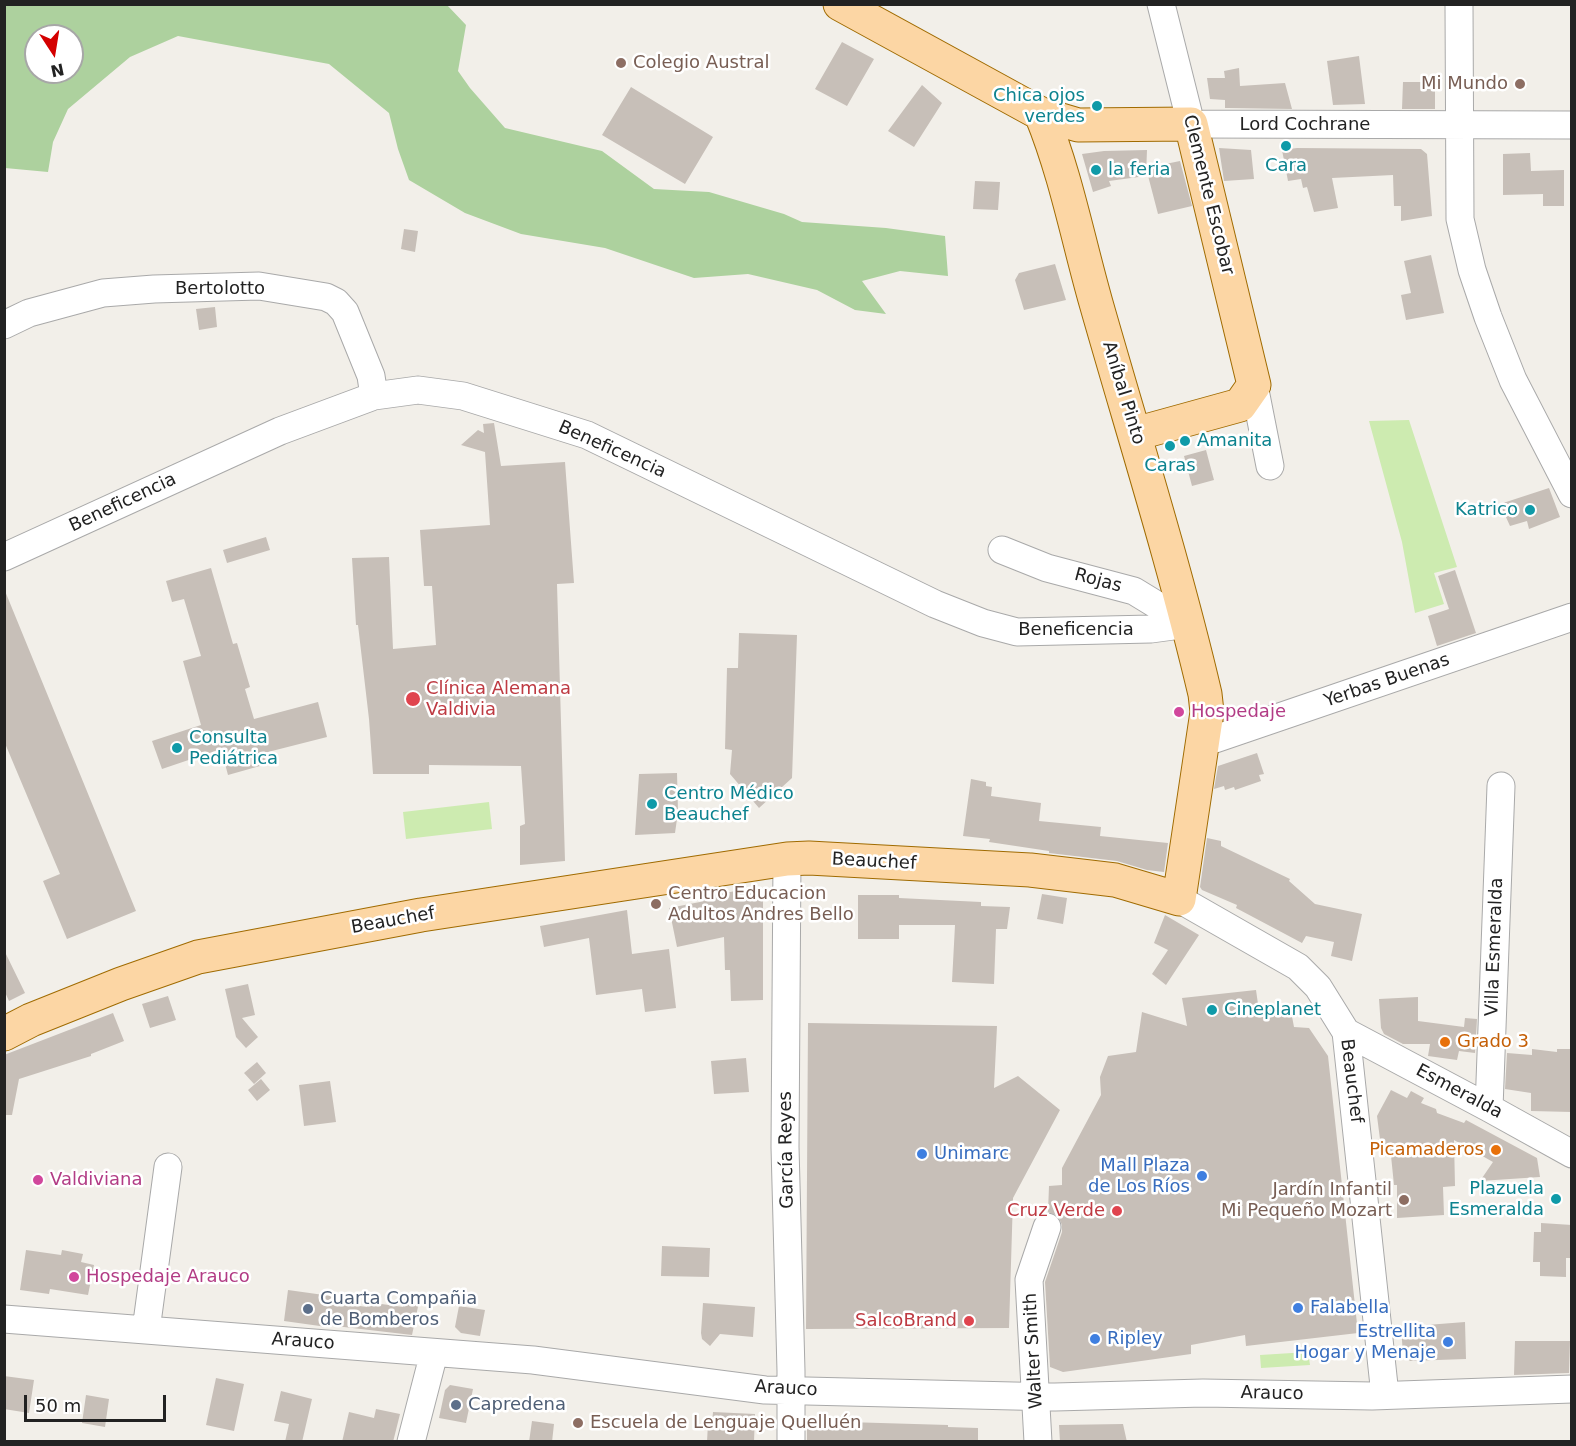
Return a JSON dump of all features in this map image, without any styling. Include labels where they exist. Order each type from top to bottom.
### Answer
[{"type":"main road","points":[[840,4],[1041,114]]},
{"type":"main road","name":"Lord Cochrane","points":[[1041,114],[1078,125],[1191,124]]},
{"type":"main road","name":"Aníbal Pinto","points":[[1041,114],[1053,143],[1096,303],[1136,434],[1205,694],[1207,712],[1179,899]]},
{"type":"main road","name":"Clemente Escobar","points":[[1191,124],[1254,385]]},
{"type":"main road","points":[[1136,434],[1240,405],[1254,385]]},
{"type":"main road","name":"Beauchef","points":[[4,1034],[31,1020],[198,957],[421,915],[788,859],[1030,870],[1115,880],[1179,899]]},
{"type":"street","name":"Clemente Escobar","points":[[1161,4],[1191,124]]},
{"type":"street","points":[[1459,4],[1460,219],[1472,270],[1513,380],[1572,494]]},
{"type":"street","name":"Lord Cochrane","points":[[1191,124],[1572,125]]},
{"type":"street","name":"Bertolotto","points":[[4,325],[29,314],[103,293],[259,286],[326,297],[336,302],[345,312],[371,376],[374,396]]},
{"type":"street","name":"Clemente Escobar","points":[[1254,385],[1270,466]]},
{"type":"street","name":"Beneficencia","points":[[4,557],[280,430],[374,396],[418,390],[464,396],[587,435],[935,604],[983,623],[1017,632],[1150,629],[1188,624]]},
{"type":"street","name":"Rojas","points":[[1002,549],[1047,568],[1134,591],[1188,624]]},
{"type":"street","name":"Yerbas Buenas","points":[[1202,741],[1226,735],[1572,617]]},
{"type":"street","name":"Villa Esmeralda","points":[[1489,1108],[1501,786]]},
{"type":"street","name":"García Reyes","points":[[788,859],[785,1147],[791,1442]]},
{"type":"street","name":"Beauchef","points":[[1179,899],[1298,967],[1318,987],[1346,1032],[1385,1395]]},
{"type":"street","name":"Esmeralda","points":[[1346,1032],[1572,1154]]},
{"type":"street","points":[[146,1330],[168,1167]]},
{"type":"street","name":"Walter Smith","points":[[1038,1442],[1029,1280],[1047,1227]]},
{"type":"street","name":"Arauco","points":[[4,1319],[533,1360],[765,1390],[1037,1397],[1203,1393],[1385,1395],[1572,1389]]},
{"type":"street","points":[[411,1442],[434,1353]]},
{"type":"green space","points":[[4,5],[447,5],[466,25],[458,71],[505,128],[602,151],[654,189],[709,192],[784,214],[802,222],[886,228],[945,236],[948,276],[900,271],[862,281],[886,314],[855,310],[817,290],[748,274],[694,278],[605,248],[521,234],[465,213],[409,180],[389,113],[329,64],[178,36],[130,57],[68,109],[53,142],[48,172],[5,168]]},
{"type":"green space","points":[[1409,420],[1457,567],[1434,573],[1444,604],[1415,613],[1402,542],[1369,421]]},
{"type":"green space","points":[[489,802],[492,829],[406,839],[403,812]]},
{"type":"green space","points":[[1308,1352],[1310,1365],[1261,1368],[1260,1355]]},
{"type":"building","points":[[842,42],[874,59],[847,106],[815,89]]},
{"type":"building","points":[[1359,56],[1365,104],[1333,105],[1327,61]]},
{"type":"building","points":[[1239,68],[1240,86],[1285,83],[1292,109],[1225,108],[1225,100],[1210,99],[1207,78],[1225,78],[1224,71]]},
{"type":"building","points":[[1403,82],[1435,82],[1435,109],[1402,109]]},
{"type":"building","points":[[922,85],[942,103],[914,147],[888,131]]},
{"type":"building","points":[[631,87],[713,137],[685,184],[602,135]]},
{"type":"building","points":[[1219,148],[1251,150],[1254,179],[1224,181]]},
{"type":"building","points":[[1297,148],[1421,149],[1427,154],[1432,216],[1401,221],[1401,206],[1394,206],[1393,175],[1332,178],[1338,208],[1314,212],[1307,187],[1303,188],[1301,179],[1288,181],[1282,150]]},
{"type":"building","points":[[1147,150],[1146,176],[1109,181],[1111,186],[1093,192],[1082,154]]},
{"type":"building","points":[[1530,153],[1531,171],[1564,170],[1564,206],[1543,206],[1543,194],[1503,195],[1503,154]]},
{"type":"building","points":[[1180,161],[1192,206],[1158,214],[1146,168]]},
{"type":"building","points":[[975,181],[1000,182],[998,210],[973,209]]},
{"type":"building","points":[[404,229],[418,231],[415,252],[401,249]]},
{"type":"building","points":[[1431,255],[1444,313],[1406,320],[1401,295],[1411,293],[1404,261]]},
{"type":"building","points":[[1055,264],[1066,300],[1024,310],[1015,280],[1019,273]]},
{"type":"building","points":[[215,307],[217,327],[199,330],[196,309]]},
{"type":"building","points":[[494,423],[501,466],[565,462],[574,583],[557,584],[565,861],[520,865],[520,826],[525,824],[521,766],[429,765],[429,774],[373,774],[369,719],[358,625],[356,625],[352,558],[389,557],[393,649],[436,645],[432,586],[424,586],[420,530],[490,525],[485,452],[461,445],[478,430],[484,433],[483,424]]},
{"type":"building","points":[[1206,450],[1214,480],[1192,486],[1184,456]]},
{"type":"building","name":"Katrico","points":[[1549,488],[1560,517],[1529,529],[1527,521],[1510,526],[1500,504]]},
{"type":"building","points":[[266,537],[270,550],[227,563],[223,550]]},
{"type":"building","points":[[211,568],[233,644],[237,643],[250,687],[245,689],[254,719],[318,702],[327,737],[264,753],[267,764],[228,775],[221,749],[162,769],[152,741],[201,725],[183,661],[201,656],[184,599],[172,602],[166,581]]},
{"type":"building","points":[[1455,570],[1476,633],[1437,646],[1428,616],[1449,609],[1438,576]]},
{"type":"building","points":[[5,591],[136,911],[67,939],[43,881],[60,874],[4,741]]},
{"type":"building","points":[[739,633],[797,635],[792,778],[759,808],[730,774],[732,750],[725,749],[727,668],[738,668]]},
{"type":"building","points":[[1257,753],[1264,774],[1259,775],[1261,781],[1235,790],[1234,787],[1225,790],[1224,786],[1214,789],[1218,766]]},
{"type":"building","name":"Centro Médico Beauchef","points":[[677,773],[678,812],[675,833],[635,835],[639,774]]},
{"type":"building","points":[[971,779],[986,782],[986,786],[992,787],[991,796],[1041,803],[1039,821],[1101,827],[1100,836],[1168,843],[1164,872],[1147,870],[1117,861],[1049,853],[1049,851],[989,842],[990,839],[963,836]]},
{"type":"building","points":[[1207,838],[1221,841],[1221,846],[1290,879],[1289,881],[1315,904],[1362,914],[1352,961],[1331,956],[1334,942],[1306,936],[1302,943],[1236,908],[1237,905],[1202,890],[1200,887]]},
{"type":"building","points":[[754,888],[763,896],[763,1000],[731,1001],[730,970],[725,970],[724,937],[677,947],[669,908],[700,902],[706,896]]},
{"type":"building","points":[[1042,894],[1067,898],[1063,924],[1037,919]]},
{"type":"building","points":[[858,895],[899,895],[899,898],[981,902],[981,906],[1010,907],[1007,929],[996,929],[994,984],[952,982],[955,925],[899,925],[899,939],[858,939]]},
{"type":"building","points":[[627,910],[632,954],[669,949],[676,1008],[645,1012],[642,989],[596,995],[589,938],[544,947],[540,926]]},
{"type":"building","points":[[1165,915],[1199,935],[1166,985],[1152,974],[1168,950],[1154,943]]},
{"type":"building","points":[[4,950],[25,993],[9,1001],[4,990]]},
{"type":"building","points":[[248,984],[255,1015],[242,1018],[258,1037],[246,1048],[236,1037],[225,989]]},
{"type":"building","name":"Mall Plaza de Los Ríos","points":[[1256,990],[1259,1011],[1290,1006],[1294,1027],[1309,1028],[1328,1056],[1358,1333],[1246,1346],[1245,1335],[1191,1345],[1191,1354],[1063,1372],[1050,1367],[1045,1282],[1062,1232],[1062,1225],[1058,1216],[1048,1212],[1049,1186],[1062,1185],[1062,1168],[1101,1095],[1100,1077],[1108,1056],[1136,1052],[1142,1012],[1187,1026],[1182,998]]},
{"type":"building","points":[[168,996],[176,1020],[150,1028],[142,1004]]},
{"type":"building","points":[[1418,997],[1418,1021],[1464,1027],[1465,1018],[1477,1019],[1475,1053],[1459,1051],[1457,1060],[1428,1056],[1430,1044],[1403,1044],[1384,1034],[1381,1028],[1379,999]]},
{"type":"building","points":[[113,1013],[124,1041],[91,1054],[91,1056],[19,1079],[12,1115],[4,1115],[4,1055]]},
{"type":"building","name":"Unimarc","points":[[808,1023],[997,1026],[994,1088],[1018,1076],[1060,1110],[1013,1198],[1009,1328],[806,1329]]},
{"type":"building","points":[[1532,1049],[1557,1052],[1557,1049],[1572,1049],[1572,1112],[1531,1111],[1531,1093],[1505,1089],[1507,1053],[1532,1055]]},
{"type":"building","points":[[746,1058],[749,1092],[714,1094],[711,1061]]},
{"type":"building","points":[[257,1062],[266,1073],[254,1084],[244,1073]]},
{"type":"building","points":[[261,1079],[270,1090],[257,1101],[248,1090]]},
{"type":"building","points":[[330,1081],[336,1122],[304,1126],[299,1085]]},
{"type":"building","points":[[1391,1090],[1407,1098],[1411,1091],[1424,1098],[1421,1103],[1436,1109],[1437,1113],[1464,1123],[1466,1120],[1537,1158],[1540,1177],[1480,1181],[1493,1162],[1454,1140],[1455,1186],[1443,1187],[1444,1215],[1397,1218],[1397,1185],[1394,1185],[1390,1146],[1381,1147],[1377,1116]]},
{"type":"building","points":[[1541,1223],[1572,1225],[1572,1258],[1566,1258],[1566,1277],[1540,1276],[1540,1262],[1533,1262],[1534,1232],[1541,1232]]},
{"type":"building","points":[[662,1246],[710,1248],[709,1277],[661,1276]]},
{"type":"building","points":[[26,1250],[61,1255],[62,1250],[83,1254],[81,1262],[94,1265],[88,1295],[50,1289],[49,1294],[20,1290]]},
{"type":"building","points":[[288,1290],[331,1296],[331,1302],[367,1307],[367,1302],[403,1307],[405,1299],[419,1302],[412,1335],[284,1321]]},
{"type":"building","points":[[703,1303],[755,1307],[753,1337],[720,1334],[710,1346],[702,1339],[701,1333]]},
{"type":"building","points":[[459,1306],[485,1310],[480,1336],[461,1333],[455,1327]]},
{"type":"building","points":[[1465,1322],[1466,1359],[1410,1361],[1403,1354],[1401,1327]]},
{"type":"building","points":[[1515,1341],[1570,1341],[1569,1373],[1514,1375]]},
{"type":"building","points":[[4,1376],[34,1380],[29,1413],[4,1409]]},
{"type":"building","points":[[216,1378],[244,1384],[234,1431],[206,1425]]},
{"type":"building","name":"Capredena","points":[[450,1385],[473,1389],[466,1423],[439,1418],[445,1390]]},
{"type":"building","points":[[281,1391],[312,1399],[302,1442],[285,1442],[289,1424],[274,1421]]},
{"type":"building","points":[[86,1395],[109,1399],[105,1427],[82,1423]]},
{"type":"building","points":[[376,1409],[400,1414],[393,1442],[342,1442],[349,1412],[374,1418]]},
{"type":"building","points":[[713,1412],[755,1414],[754,1442],[707,1442],[708,1423],[712,1423]]},
{"type":"building","points":[[532,1421],[554,1424],[552,1442],[529,1442]]},
{"type":"building","points":[[813,1421],[978,1428],[978,1442],[807,1442],[807,1427]]},
{"type":"building","points":[[1123,1424],[1127,1442],[1060,1442],[1059,1425]]},
{"type":"place","name":"Colegio Austral","points":[[621,63]]},
{"type":"place","name":"Mi Mundo","points":[[1520,84]]},
{"type":"place","name":"Chica ojos verdes","points":[[1097,106]]},
{"type":"place","name":"Cara","points":[[1286,146]]},
{"type":"place","name":"la feria","points":[[1096,170]]},
{"type":"place","name":"Amanita","points":[[1185,441]]},
{"type":"place","name":"Caras","points":[[1170,446]]},
{"type":"place","name":"Katrico","points":[[1530,510]]},
{"type":"place","name":"Clínica Alemana Valdivia","points":[[413,699]]},
{"type":"place","name":"Hospedaje","points":[[1179,712]]},
{"type":"place","name":"Consulta Pediátrica","points":[[177,748]]},
{"type":"place","name":"Centro Médico Beauchef","points":[[652,804]]},
{"type":"place","name":"Centro Educacion Adultos Andres Bello","points":[[656,904]]},
{"type":"place","name":"Cineplanet","points":[[1212,1010]]},
{"type":"place","name":"Grado 3","points":[[1445,1042]]},
{"type":"place","name":"Picamaderos","points":[[1496,1150]]},
{"type":"place","name":"Unimarc","points":[[922,1154]]},
{"type":"place","name":"Mall Plaza de Los Ríos","points":[[1202,1176]]},
{"type":"place","name":"Valdiviana","points":[[38,1180]]},
{"type":"place","name":"Plazuela Esmeralda","points":[[1556,1199]]},
{"type":"place","name":"Jardín Infantil Mi Pequeño Mozart","points":[[1404,1200]]},
{"type":"place","name":"Cruz Verde","points":[[1117,1211]]},
{"type":"place","name":"Hospedaje Arauco","points":[[74,1277]]},
{"type":"place","name":"Falabella","points":[[1298,1308]]},
{"type":"place","name":"Cuarta Compañia de Bomberos","points":[[308,1309]]},
{"type":"place","name":"SalcoBrand","points":[[969,1321]]},
{"type":"place","name":"Ripley","points":[[1095,1339]]},
{"type":"place","name":"Estrellita Hogar y Menaje","points":[[1448,1342]]},
{"type":"place","name":"Capredena","points":[[456,1405]]},
{"type":"place","name":"Escuela de Lenguaje Quelluén","points":[[578,1423]]}]
